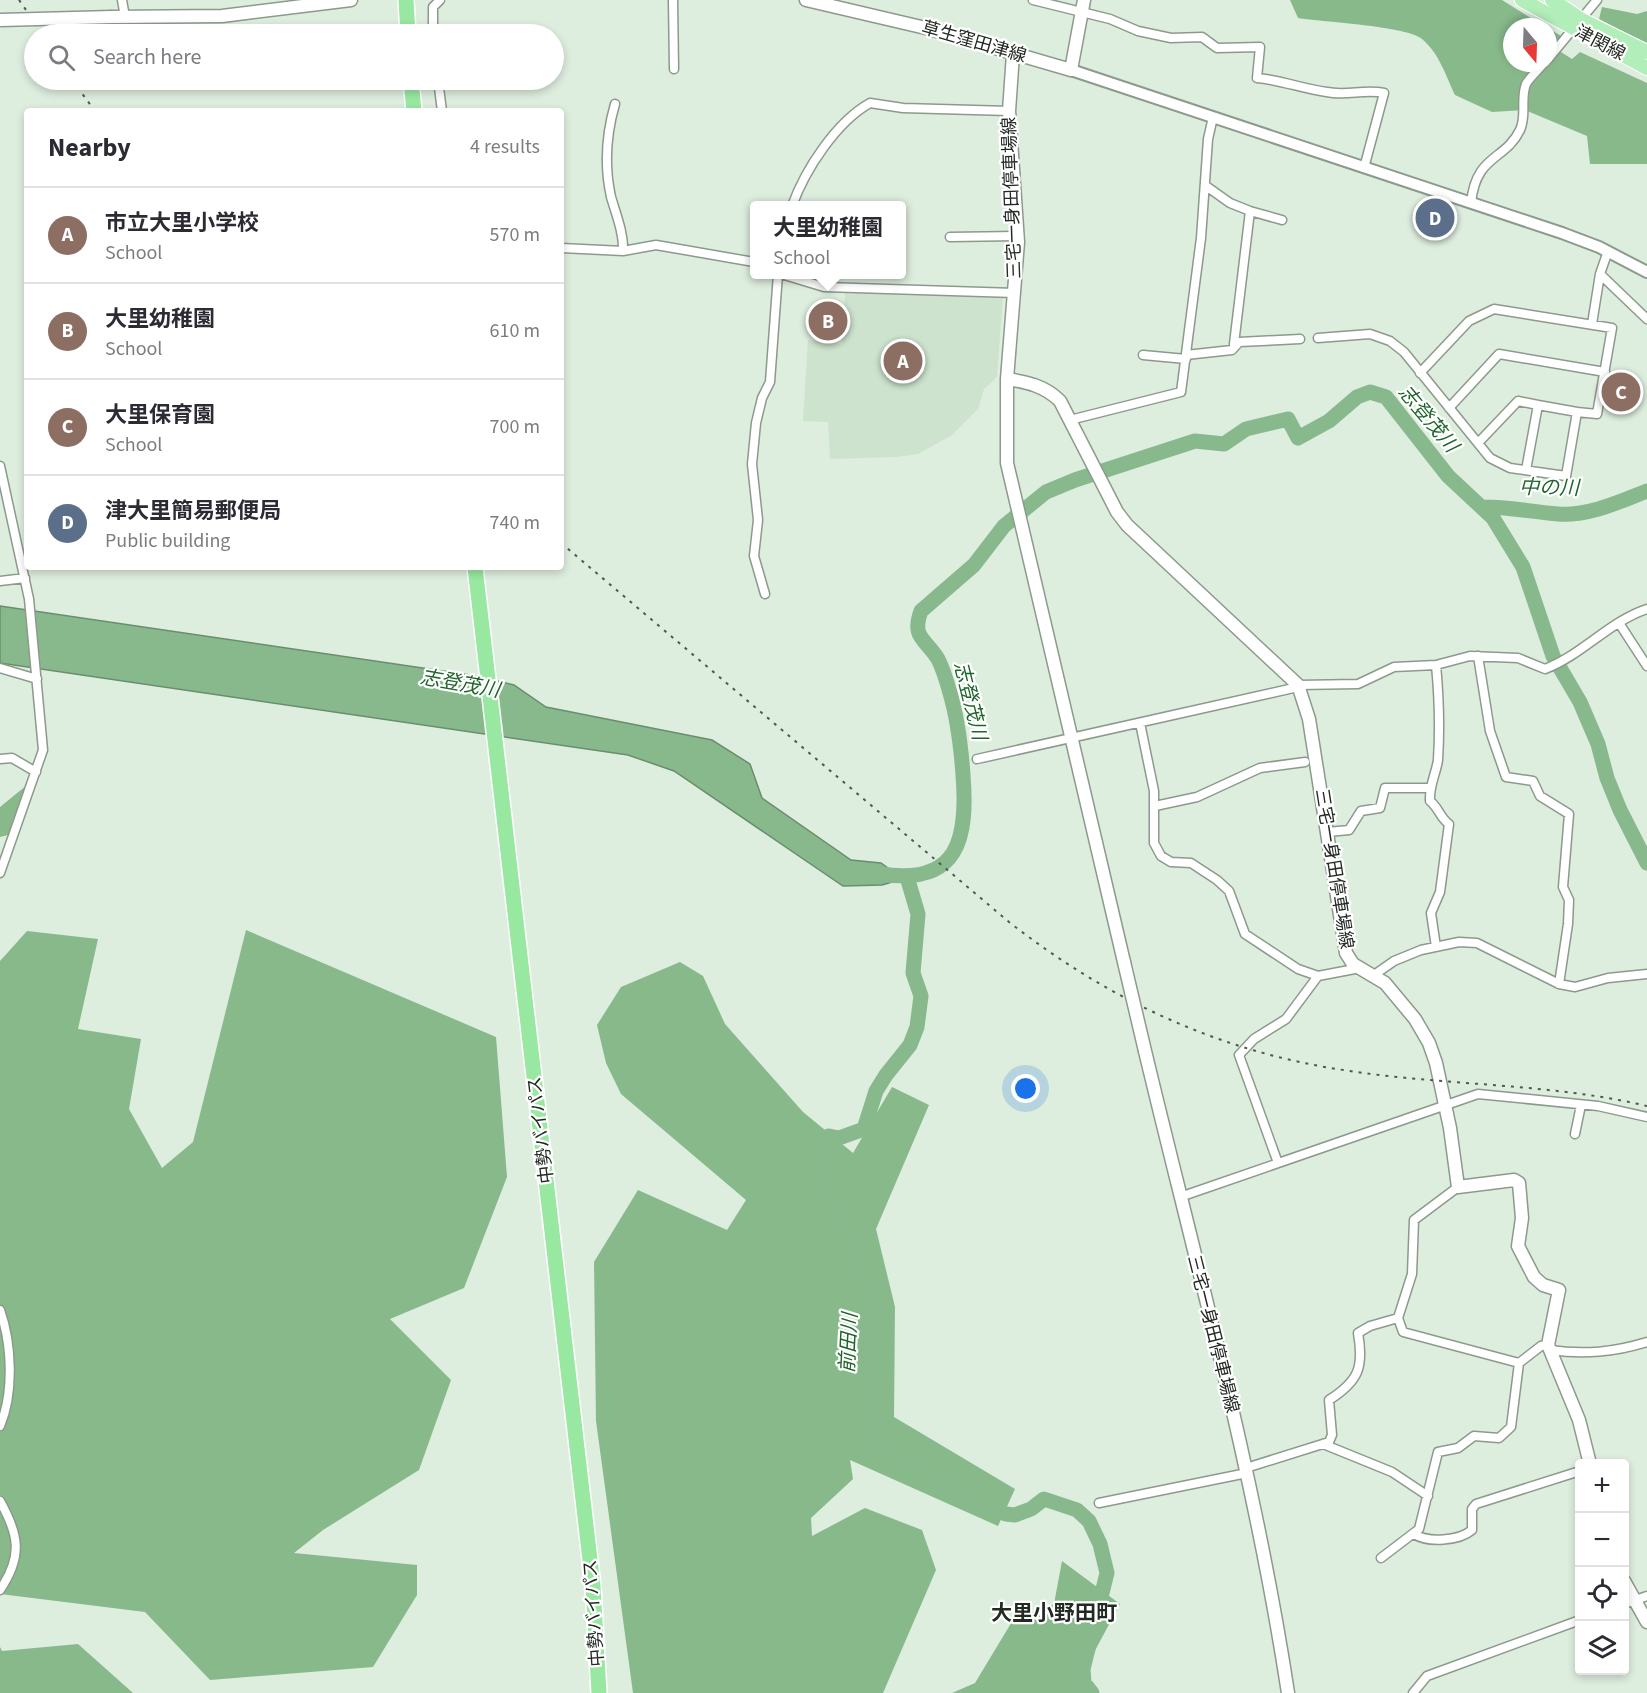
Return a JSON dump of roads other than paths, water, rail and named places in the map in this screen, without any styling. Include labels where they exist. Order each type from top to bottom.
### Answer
[{"type":"highway","points":[[406,0],[407,24]]},
{"type":"highway","points":[[412,90],[414,108]]},
{"type":"highway","name":"中勢バイパス","points":[[475,570],[593,1586],[599,1693]]},
{"type":"main road","points":[[0,20],[222,16],[351,0]]},
{"type":"main road","name":"草生窪田津線","points":[[806,0],[930,29],[1071,70]]},
{"type":"main road","points":[[1071,70],[1084,0]]},
{"type":"main road","name":"津関線","points":[[1522,0],[1647,52]]},
{"type":"main road","name":"津関線","points":[[1552,0],[1578,24],[1647,68]]},
{"type":"main road","name":"三宅一身田停車場線","points":[[1013,54],[1009,111],[1017,236],[1016,293],[1007,379],[1005,434],[1012,490],[1247,1471],[1276,1613],[1288,1693]]},
{"type":"main road","name":"三宅一身田停車場線","points":[[1007,379],[1028,382],[1053,393],[1060,401],[1117,512],[1138,537],[1298,686],[1309,719],[1344,946],[1349,958],[1360,968],[1385,983],[1405,1005],[1424,1033],[1436,1063],[1458,1187]]},
{"type":"main road","points":[[1458,1187],[1514,1180],[1519,1183],[1522,1218],[1518,1246],[1534,1277],[1543,1285],[1559,1290],[1549,1347],[1579,1420],[1589,1459]]},
{"type":"main road","points":[[1636,1600],[1647,1622]]},
{"type":"street","points":[[119,17],[122,0]]},
{"type":"street","points":[[434,24],[433,7],[440,0]]},
{"type":"street","points":[[673,0],[674,69]]},
{"type":"street","points":[[1033,0],[1110,19],[1138,31],[1171,38],[1202,37],[1217,48],[1260,47],[1257,78],[1280,80],[1328,93],[1370,90],[1384,93],[1364,168]]},
{"type":"street","points":[[1557,48],[1597,0]]},
{"type":"street","points":[[1071,70],[1608,251],[1647,273]]},
{"type":"street","points":[[1471,203],[1480,171],[1486,162],[1512,145],[1521,129],[1525,118],[1526,84],[1536,72]]},
{"type":"street","points":[[439,90],[442,108]]},
{"type":"street","points":[[794,201],[809,168],[830,140],[870,103],[903,108],[1009,111]]},
{"type":"street","points":[[615,104],[608,129],[606,151],[609,184],[623,251]]},
{"type":"street","points":[[1070,420],[1181,393],[1206,186],[1208,140],[1213,117]]},
{"type":"street","points":[[1206,186],[1230,203],[1282,220]]},
{"type":"street","points":[[1143,355],[1186,357],[1232,350],[1250,211]]},
{"type":"street","points":[[950,237],[1017,236]]},
{"type":"street","points":[[564,248],[623,251],[657,245],[750,261]]},
{"type":"street","points":[[1592,324],[1600,274],[1608,251]]},
{"type":"street","points":[[1600,274],[1647,319]]},
{"type":"street","points":[[765,594],[754,556],[758,520],[752,464],[756,423],[771,375],[780,279]]},
{"type":"street","points":[[797,279],[824,287],[1016,293]]},
{"type":"street","points":[[1420,373],[1469,321],[1488,311],[1507,309],[1612,328],[1598,414],[1518,400],[1478,443]]},
{"type":"street","points":[[1318,338],[1378,336],[1404,352],[1490,458],[1502,466],[1566,476],[1577,412]]},
{"type":"street","points":[[1234,344],[1300,339]]},
{"type":"street","points":[[1449,408],[1499,354],[1605,372]]},
{"type":"street","points":[[1526,470],[1538,405]]},
{"type":"street","points":[[0,466],[29,599],[43,750],[0,873]]},
{"type":"street","points":[[0,581],[25,578]]},
{"type":"street","points":[[977,759],[1071,740],[1298,686],[1358,684],[1394,667],[1436,665],[1470,656],[1518,658],[1541,669],[1550,667],[1619,623],[1647,609]]},
{"type":"street","points":[[1619,623],[1647,666]]},
{"type":"street","points":[[1478,656],[1490,731],[1506,777],[1533,781],[1540,796],[1569,814],[1563,887],[1569,900],[1568,924],[1559,984]]},
{"type":"street","points":[[1436,665],[1439,714],[1438,762],[1429,788],[1430,801],[1437,806],[1442,820],[1449,824],[1440,892],[1431,913],[1436,947]]},
{"type":"street","points":[[0,669],[37,677]]},
{"type":"street","points":[[1140,723],[1155,806],[1153,838],[1161,856],[1171,861],[1191,863],[1217,880],[1229,891],[1245,934],[1298,969],[1318,976],[1334,975],[1360,968]]},
{"type":"street","points":[[0,759],[12,758],[36,772]]},
{"type":"street","points":[[1155,806],[1197,797],[1260,768],[1305,762]]},
{"type":"street","points":[[1328,832],[1349,830],[1361,811],[1380,808],[1385,788],[1429,788]]},
{"type":"street","points":[[1374,975],[1395,961],[1459,942],[1478,943],[1559,984],[1575,987],[1608,978],[1647,974]]},
{"type":"street","points":[[1278,1163],[1239,1055],[1254,1039],[1286,1019],[1318,976]]},
{"type":"street","points":[[1180,1197],[1478,1094],[1581,1105],[1647,1117]]},
{"type":"street","points":[[1575,1134],[1581,1105]]},
{"type":"street","points":[[1458,1187],[1414,1220],[1412,1274],[1398,1318],[1403,1332],[1519,1363]]},
{"type":"street","points":[[0,1310],[6,1334],[8,1364],[7,1407],[0,1426]]},
{"type":"street","points":[[1099,1503],[1247,1471],[1329,1442],[1332,1436],[1329,1400],[1352,1384],[1362,1356],[1358,1333],[1370,1326],[1398,1318]]},
{"type":"street","points":[[1381,1558],[1419,1529],[1438,1452],[1458,1448],[1473,1436],[1499,1438],[1510,1427],[1519,1363],[1541,1346],[1584,1354],[1610,1352],[1647,1342]]},
{"type":"street","points":[[1323,1444],[1392,1472],[1428,1496]]},
{"type":"street","points":[[1414,1534],[1435,1540],[1467,1533],[1472,1530],[1472,1509],[1476,1504],[1575,1473]]},
{"type":"street","points":[[0,1501],[14,1527],[16,1547],[14,1563],[0,1590]]},
{"type":"street","points":[[1413,1693],[1427,1676],[1577,1621]]},
{"type":"water","points":[[0,606],[477,676],[514,685],[546,707],[712,740],[750,764],[762,798],[851,860],[881,863],[903,879],[882,885],[843,886],[674,771],[628,755],[0,663]]},
{"type":"waterway","name":"志登茂川","points":[[881,874],[907,876],[927,872],[943,865],[953,853],[960,837],[964,798],[957,723],[943,671],[938,659],[921,638],[918,620],[921,611],[974,565],[1004,526],[1046,492],[1075,480],[1195,441],[1224,444],[1246,429],[1288,419],[1298,438],[1329,421],[1357,397],[1370,392],[1386,397],[1448,476],[1493,518],[1523,567],[1553,656],[1580,702],[1598,744],[1607,778],[1620,810],[1647,863]]},
{"type":"waterway","name":"中の川","points":[[1484,507],[1558,514],[1581,513],[1647,491]]},
{"type":"waterway","name":"前田川","points":[[907,877],[918,914],[913,973],[921,996],[917,1027],[910,1045],[876,1091],[864,1129],[839,1138],[829,1136],[820,1153],[821,1171],[829,1201],[861,1266],[873,1308],[865,1426],[874,1441],[889,1452],[938,1477],[967,1498],[1006,1514],[1015,1515],[1031,1509],[1044,1499],[1077,1510],[1089,1521],[1100,1544],[1107,1573],[1083,1669],[1084,1683],[1092,1693]]},
{"type":"railway","points":[[19,0],[36,24]]},
{"type":"railway","points":[[79,90],[93,108]]},
{"type":"railway","points":[[564,546],[1009,922],[1087,976],[1128,999],[1212,1037],[1303,1063],[1387,1076],[1573,1093],[1647,1106]]},
{"type":"place","name":"津大里簡易郵便局","points":[[1435,218]]},
{"type":"place","name":"大里幼稚園","points":[[828,321]]},
{"type":"place","name":"市立大里小学校","points":[[903,361]]},
{"type":"place","name":"大里保育園","points":[[1621,392]]},
{"type":"district","name":"大里小野田町","points":[[1054,1613]]}]
